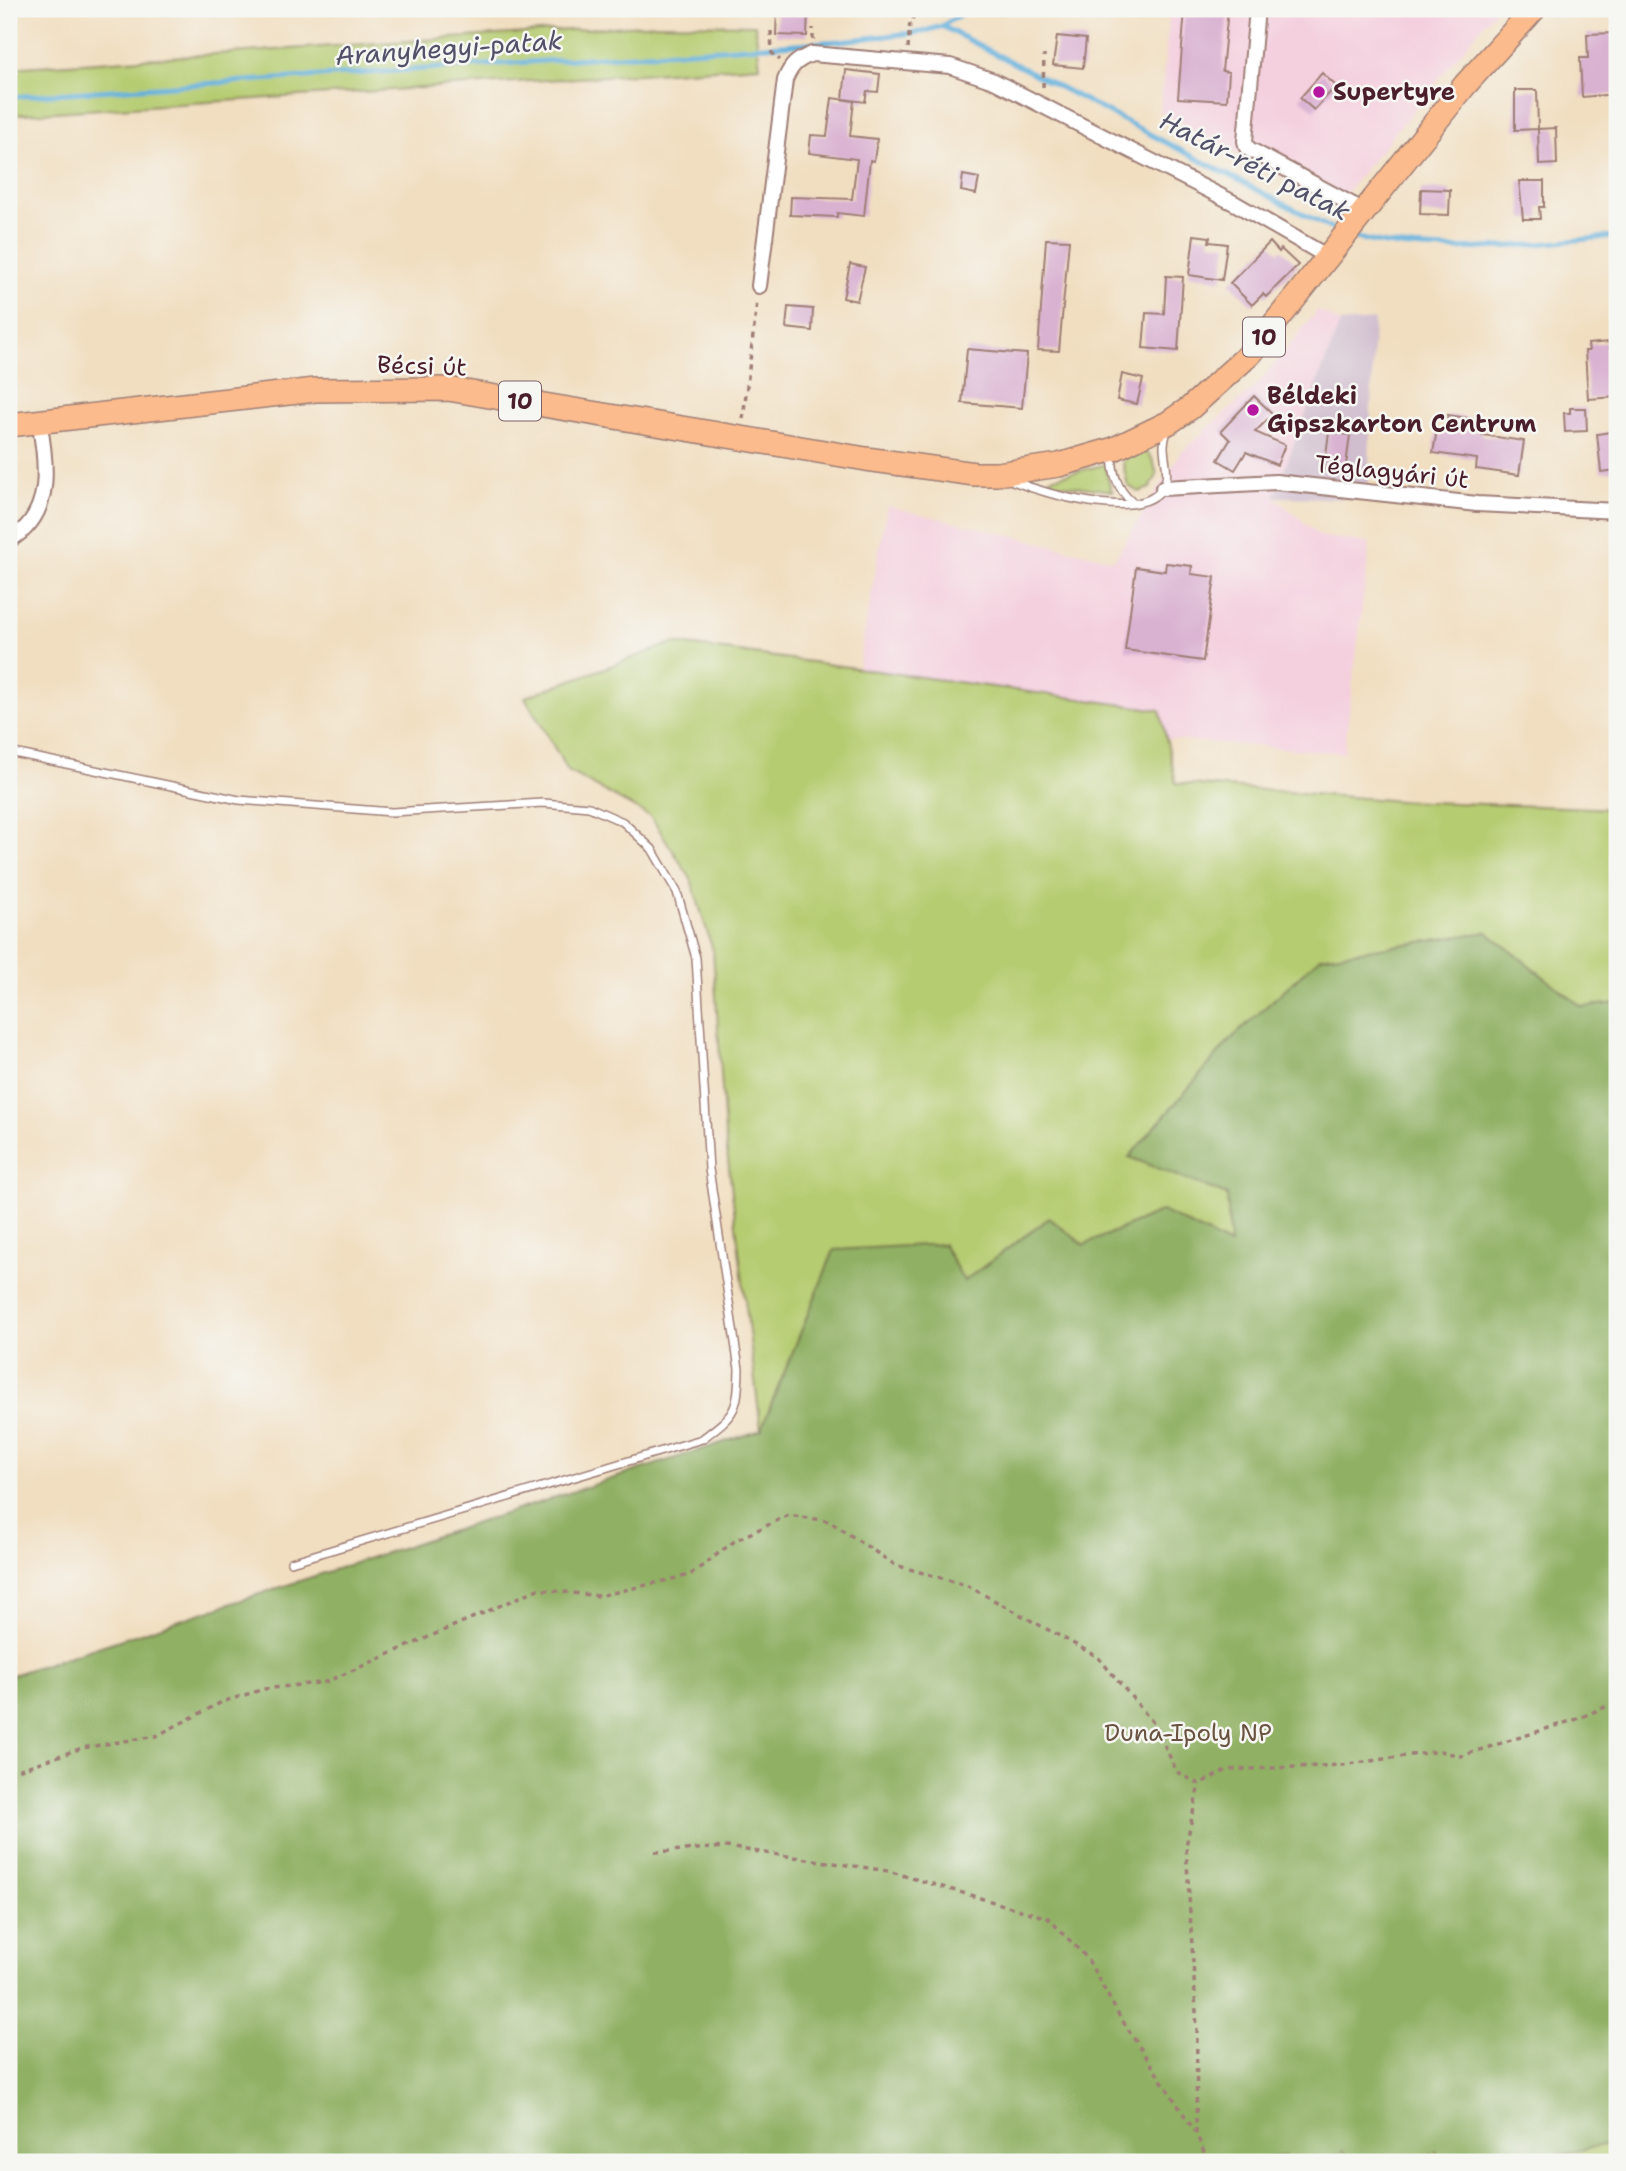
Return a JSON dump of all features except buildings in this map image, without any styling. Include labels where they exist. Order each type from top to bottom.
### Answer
[{"type":"main road","name":"10","points":[[997,474],[1059,465],[1159,434],[1190,408],[1251,354],[1465,85],[1534,9]]},
{"type":"main road","name":"Bécsi út","points":[[9,425],[315,390],[448,389],[866,459],[975,474],[997,474]]},
{"type":"street","points":[[1257,9],[1245,142],[1247,148],[1364,211]]},
{"type":"street","points":[[759,286],[785,80],[790,68],[799,59],[812,54],[950,66],[994,81],[1236,204],[1328,257]]},
{"type":"street","points":[[9,540],[27,527],[42,498],[46,477],[39,421]]},
{"type":"street","name":"Téglagyári út","points":[[1163,488],[1276,482],[1477,504],[1617,510]]},
{"type":"lane","points":[[997,474],[1033,489],[1108,504],[1154,497],[1163,488],[1167,476],[1159,434]]},
{"type":"lane","points":[[1114,449],[1112,462],[1116,478],[1122,493],[1132,502]]},
{"type":"lane","points":[[9,752],[239,800],[392,812],[543,803],[589,807],[623,822],[652,849],[677,892],[696,958],[709,1169],[739,1369],[738,1397],[729,1419],[702,1439],[291,1562]]},
{"type":"path","points":[[908,44],[910,23],[919,9]]},
{"type":"path","points":[[813,28],[813,37]]},
{"type":"path","points":[[771,31],[772,53]]},
{"type":"path","points":[[1043,91],[1044,55]]},
{"type":"path","points":[[741,437],[759,286]]},
{"type":"path","points":[[9,1773],[82,1748],[156,1736],[222,1702],[264,1689],[326,1682],[538,1590],[599,1596],[690,1575],[736,1540],[789,1515],[829,1521],[895,1565],[966,1585],[1098,1657],[1155,1725],[1177,1772],[1199,1784]]},
{"type":"path","points":[[1199,1784],[1227,1770],[1342,1765],[1440,1751],[1461,1756],[1577,1719],[1617,1702]]},
{"type":"path","points":[[1196,2133],[1197,2029],[1186,1846],[1199,1784]]},
{"type":"path","points":[[655,1852],[726,1847],[888,1871],[1048,1918],[1087,1958],[1118,2014],[1196,2133],[1208,2162]]},
{"type":"shaded area","points":[[1170,9],[1496,9],[1336,205],[1160,112]]},
{"type":"shaded area","points":[[1318,310],[1340,323],[1274,497],[1320,536],[1370,543],[1344,753],[1167,739],[1160,710],[858,669],[887,506],[1114,560],[1182,451],[1257,385]]},
{"type":"shaded area","points":[[1374,320],[1368,499],[1274,497],[1340,323]]},
{"type":"green space","points":[[657,24],[755,25],[760,66],[9,115],[9,68]]},
{"type":"green space","points":[[1138,449],[1149,455],[1157,475],[1150,488],[1139,492],[1128,486],[1123,464],[1126,455]]},
{"type":"green space","points":[[1107,464],[1106,472],[1112,491],[1052,483],[1049,480],[1050,478]]},
{"type":"green space","name":"Duna-Ipoly NP","points":[[673,643],[1160,710],[1176,783],[1400,801],[1617,809],[1617,1003],[1582,1007],[1487,932],[1617,1321],[1617,2162],[9,2162],[835,1423],[1162,1211],[1084,1245],[1049,1218],[964,1282],[835,1250],[761,1430],[725,1135],[713,951],[691,879],[651,817],[568,771],[525,697]]},
{"type":"green space","name":"Duna-Ipoly NP","points":[[1487,932],[1582,1007],[1617,1003],[1617,2142],[1546,2158],[1541,2162],[1440,2162],[1436,2150],[1419,2162],[1347,2162],[1343,2151],[1332,2162],[1283,2162],[1284,2156],[1242,2162],[9,2162],[9,1676],[761,1430],[834,1250],[943,1244],[964,1281],[1049,1218],[1084,1245],[1162,1211],[1230,1245],[1227,1195],[1129,1157],[1231,1039],[1320,957]]},
{"type":"waterway","name":"Aranyhegyi-patak","points":[[9,97],[840,41],[922,32],[942,26],[969,9]]},
{"type":"waterway","name":"Határ-réti patak","points":[[942,26],[1340,233]]},
{"type":"waterway","name":"Határ-réti patak","points":[[1353,237],[1385,244],[1451,249],[1518,246],[1617,236]]},
{"type":"place","name":"Supertyre","points":[[1319,92]]},
{"type":"place","name":"Béldeki Gipszkarton Centrum","points":[[1253,410]]}]
